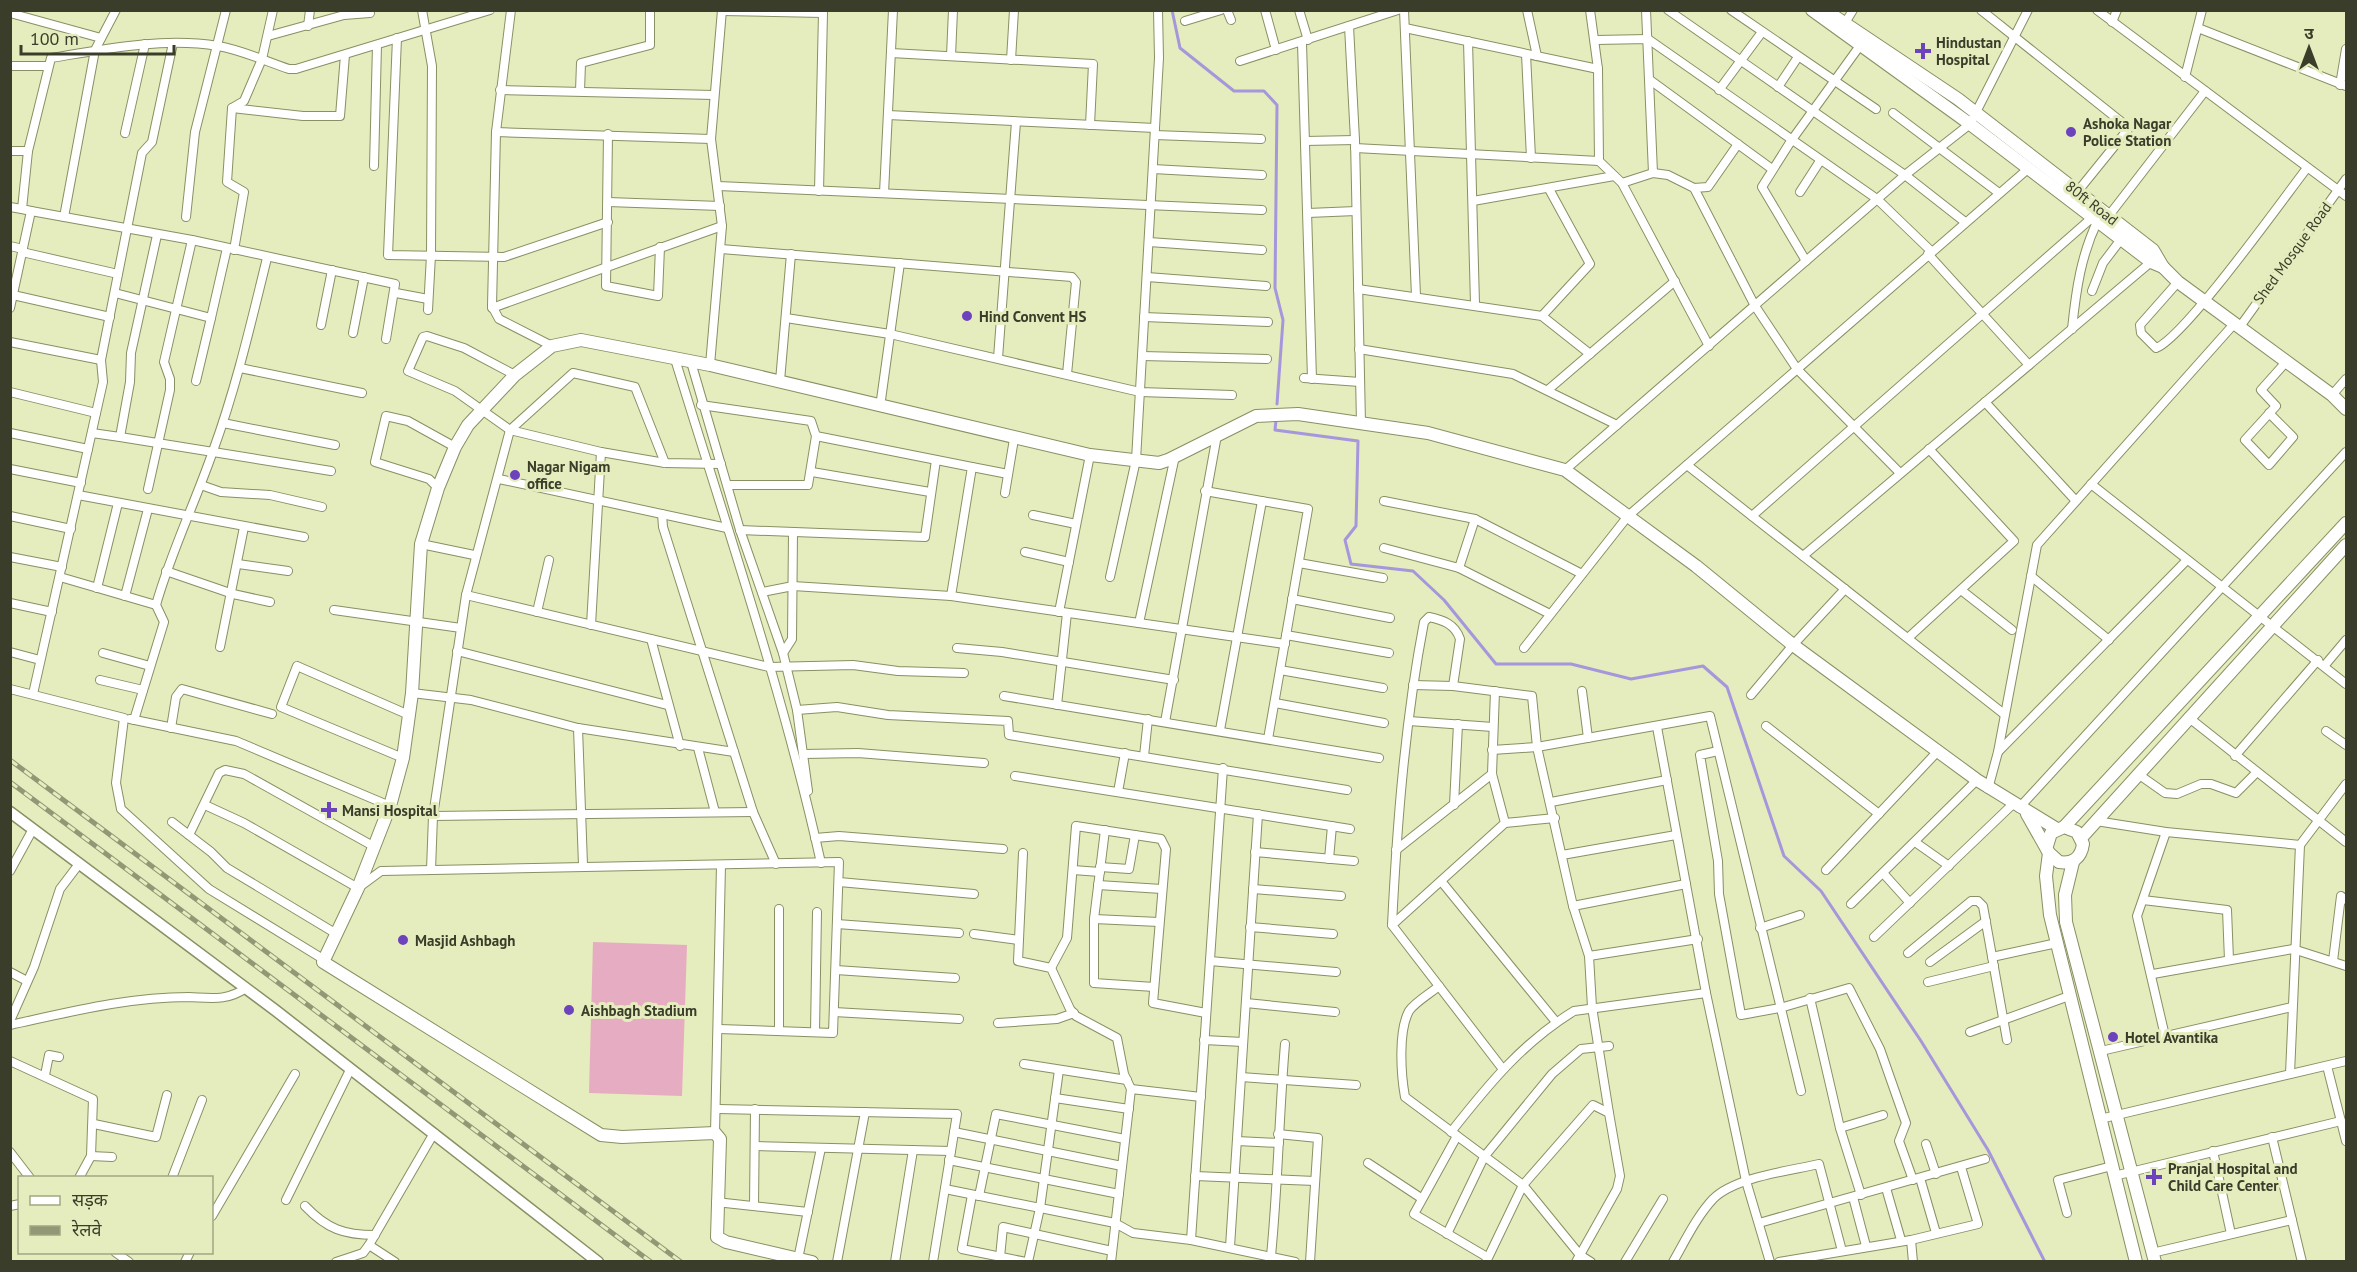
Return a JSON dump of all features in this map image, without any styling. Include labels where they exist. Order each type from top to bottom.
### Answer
[{"type":"main road","points":[[1812,10],[1859,47],[1974,119],[2029,168],[2101,219],[2151,262],[2163,267]]},
{"type":"main road","name":"80ft Road","points":[[1825,10],[1974,119],[2078,191],[2101,219],[2153,250],[2163,267],[2178,282],[2332,395],[2346,409]]},
{"type":"main road","points":[[812,1262],[719,1239],[716,1231],[716,1202],[720,1139],[715,1133],[622,1137],[601,1135],[326,964],[323,959],[358,888],[390,806],[403,758],[411,693],[421,544],[438,488],[454,447],[483,409],[515,375],[552,346],[581,340],[710,365],[1014,439],[1090,455],[1159,463],[1256,416],[1298,414],[1428,433],[1565,470],[1696,566],[1793,645],[1989,789],[2019,808],[2060,828],[2071,828],[2081,837],[2082,851],[2073,862],[2065,895],[2066,922],[2153,1257]]},
{"type":"main road","points":[[2136,1262],[2050,915],[2046,876],[2051,833],[2060,828],[2262,616],[2346,523]]},
{"type":"main road","points":[[2081,837],[2346,545]]},
{"type":"main road","points":[[2019,808],[2059,862],[2073,862]]},
{"type":"street","points":[[64,217],[95,50],[116,10]]},
{"type":"street","points":[[186,217],[195,132],[226,10]]},
{"type":"street","points":[[232,108],[244,101],[262,59],[273,10]]},
{"type":"street","points":[[309,26],[310,10]]},
{"type":"street","points":[[422,10],[432,66],[431,255],[428,310]]},
{"type":"street","points":[[22,209],[27,152],[51,58],[95,50],[173,43],[218,46],[289,69],[345,56],[471,13],[490,10]]},
{"type":"street","points":[[511,10],[496,132],[492,308],[498,319],[552,346]]},
{"type":"street","points":[[580,92],[581,63],[650,45],[650,10]]},
{"type":"street","points":[[884,193],[893,10]]},
{"type":"street","points":[[951,56],[953,10]]},
{"type":"street","points":[[1011,60],[1014,10]]},
{"type":"street","points":[[1110,577],[1136,460],[1159,58],[1158,10]]},
{"type":"street","points":[[1185,21],[1221,10]]},
{"type":"street","points":[[1227,10],[1231,20]]},
{"type":"street","points":[[1265,10],[1276,51]]},
{"type":"street","points":[[1299,10],[1305,41],[1308,378],[1360,382]]},
{"type":"street","points":[[1240,61],[1398,10]]},
{"type":"street","points":[[1404,10],[1416,296]]},
{"type":"street","points":[[1527,10],[1537,56]]},
{"type":"street","points":[[1590,10],[1596,40],[1598,69],[1599,161]]},
{"type":"street","points":[[1646,10],[1653,173]]},
{"type":"street","points":[[1668,10],[1905,175],[1965,222]]},
{"type":"street","points":[[1731,10],[1745,14],[1762,32],[1876,109]]},
{"type":"street","points":[[1845,23],[1853,10]]},
{"type":"street","points":[[1981,10],[2129,128],[2078,191]]},
{"type":"street","points":[[1565,470],[1877,199],[1974,119],[2028,10]]},
{"type":"street","points":[[2097,10],[2346,196]]},
{"type":"street","points":[[2112,22],[2117,10]]},
{"type":"street","points":[[2186,76],[2202,10]]},
{"type":"street","points":[[710,365],[722,226],[711,139],[722,11],[823,13],[819,190]]},
{"type":"street","points":[[10,13],[102,38]]},
{"type":"street","points":[[268,36],[344,15],[370,13]]},
{"type":"street","points":[[1349,26],[1355,144],[1361,423]]},
{"type":"street","points":[[1405,28],[1598,69]]},
{"type":"street","points":[[2198,28],[2343,85],[2346,49]]},
{"type":"street","points":[[1719,90],[1762,32]]},
{"type":"street","points":[[397,38],[388,255],[492,259],[608,222]]},
{"type":"street","points":[[1596,40],[1648,39],[1877,199],[1930,253],[2029,365]]},
{"type":"street","points":[[1468,42],[1475,304]]},
{"type":"street","points":[[33,694],[103,382],[102,360],[142,153],[152,142],[173,43]]},
{"type":"street","points":[[125,134],[145,44]]},
{"type":"street","points":[[374,166],[377,45]]},
{"type":"street","points":[[1806,261],[1762,187],[1791,141],[1859,47]]},
{"type":"street","points":[[891,53],[1094,64],[1090,125]]},
{"type":"street","points":[[1526,54],[1531,158]]},
{"type":"street","points":[[232,108],[303,116],[340,116],[345,56]]},
{"type":"street","points":[[1778,87],[1798,57]]},
{"type":"street","points":[[10,66],[48,66]]},
{"type":"street","points":[[1650,80],[1772,169]]},
{"type":"street","points":[[500,90],[714,95]]},
{"type":"street","points":[[2072,329],[2079,273],[2086,245],[2101,219],[2205,91]]},
{"type":"street","points":[[196,381],[244,192],[227,182],[232,108]]},
{"type":"street","points":[[1893,113],[1999,193]]},
{"type":"street","points":[[888,116],[1090,125],[1261,139]]},
{"type":"street","points":[[998,358],[1016,122]]},
{"type":"street","points":[[496,132],[711,139]]},
{"type":"street","points":[[608,134],[606,286],[658,296],[660,247]]},
{"type":"street","points":[[1305,141],[1411,151],[1599,161],[1622,183],[1709,346]]},
{"type":"street","points":[[1622,183],[1653,173],[1668,175],[1694,188],[1708,188],[1738,144]]},
{"type":"street","points":[[10,151],[27,152]]},
{"type":"street","points":[[1800,192],[1820,161]]},
{"type":"street","points":[[1524,648],[1628,516],[2029,168]]},
{"type":"street","points":[[2178,282],[2140,325],[2141,333],[2156,348],[2166,345],[2204,301],[2307,168]]},
{"type":"street","points":[[1153,169],[1262,175]]},
{"type":"street","points":[[1473,201],[1614,176]]},
{"type":"street","name":"Shed Mosque Road","points":[[1989,789],[2037,546],[2236,326],[2346,178]]},
{"type":"street","points":[[718,186],[1262,210]]},
{"type":"street","points":[[1694,188],[1755,306],[1797,369],[1900,473]]},
{"type":"street","points":[[1542,316],[1590,264],[1549,189]]},
{"type":"street","points":[[608,202],[720,206]]},
{"type":"street","points":[[10,207],[157,236],[192,240],[395,284],[396,293],[386,339]]},
{"type":"street","points":[[10,308],[14,277],[32,211]]},
{"type":"street","points":[[1308,213],[1356,211]]},
{"type":"street","points":[[1752,516],[1982,314],[2101,219]]},
{"type":"street","points":[[492,308],[722,226]]},
{"type":"street","points":[[120,437],[130,382],[131,353],[157,236]]},
{"type":"street","points":[[2092,291],[2103,263],[2122,238]]},
{"type":"street","points":[[148,489],[170,390],[170,379],[164,362],[192,240]]},
{"type":"street","points":[[1149,242],[1262,250]]},
{"type":"street","points":[[10,246],[118,274]]},
{"type":"street","points":[[721,249],[1072,277],[1077,282],[1067,374]]},
{"type":"street","points":[[780,381],[791,254]]},
{"type":"street","points":[[134,720],[164,622],[156,606],[166,571],[223,423],[240,368],[267,258]]},
{"type":"street","points":[[1803,556],[2151,262]]},
{"type":"street","points":[[880,407],[900,263]]},
{"type":"street","points":[[321,324],[332,270]]},
{"type":"street","points":[[353,333],[364,277]]},
{"type":"street","points":[[1147,277],[1266,286]]},
{"type":"street","points":[[1549,389],[1675,281]]},
{"type":"street","points":[[1358,289],[1475,304],[1542,316],[1590,354]]},
{"type":"street","points":[[115,293],[211,318]]},
{"type":"street","points":[[396,293],[428,299]]},
{"type":"street","points":[[13,295],[110,316]]},
{"type":"street","points":[[1144,317],[1268,322]]},
{"type":"street","points":[[786,318],[890,334],[1140,392],[1232,394]]},
{"type":"street","points":[[515,375],[450,342],[427,336],[423,337],[408,373],[455,392],[483,409],[510,430],[601,452],[665,463],[721,464]]},
{"type":"street","points":[[10,342],[102,360]]},
{"type":"street","points":[[1359,349],[1513,374],[1549,389],[1617,425]]},
{"type":"street","points":[[1142,356],[1267,359]]},
{"type":"street","points":[[675,359],[769,667],[810,813],[821,863]]},
{"type":"street","points":[[691,362],[701,405],[728,485],[740,530],[783,652],[797,710],[810,813]]},
{"type":"street","points":[[2269,413],[2294,436],[2270,465],[2245,440],[2269,413],[2276,406],[2261,390],[2286,362]]},
{"type":"street","points":[[240,368],[362,393]]},
{"type":"street","points":[[431,870],[433,816],[466,595],[474,555],[498,479],[510,430],[573,373],[635,387],[665,463]]},
{"type":"street","points":[[2332,395],[2346,379]]},
{"type":"street","points":[[10,392],[96,412]]},
{"type":"street","points":[[1984,402],[2076,501]]},
{"type":"street","points":[[701,405],[811,421],[816,436],[810,482],[804,486],[728,485]]},
{"type":"street","points":[[438,488],[429,479],[375,462],[386,416],[408,421],[454,447]]},
{"type":"street","points":[[223,423],[335,444]]},
{"type":"street","points":[[10,433],[88,449]]},
{"type":"street","points":[[92,433],[331,471]]},
{"type":"street","points":[[1165,722],[1217,434]]},
{"type":"street","points":[[816,436],[1008,474]]},
{"type":"street","points":[[1005,493],[1014,439]]},
{"type":"street","points":[[1908,638],[2014,541],[1929,449]]},
{"type":"street","points":[[591,625],[601,452]]},
{"type":"street","points":[[1874,937],[1949,866],[2019,808],[2346,452]]},
{"type":"street","points":[[1057,705],[1069,562],[1090,455]]},
{"type":"street","points":[[1139,623],[1175,456]]},
{"type":"street","points":[[740,530],[925,537],[936,460]]},
{"type":"street","points":[[1687,465],[2004,714]]},
{"type":"street","points":[[951,596],[972,467]]},
{"type":"street","points":[[10,469],[81,483]]},
{"type":"street","points":[[812,472],[930,492]]},
{"type":"street","points":[[498,479],[727,528]]},
{"type":"street","points":[[2091,484],[2187,560],[2225,586],[2346,684]]},
{"type":"street","points":[[201,485],[217,491],[270,495],[322,507]]},
{"type":"street","points":[[1205,491],[1308,509],[1268,739]]},
{"type":"street","points":[[78,495],[304,537]]},
{"type":"street","points":[[1220,730],[1262,501]]},
{"type":"street","points":[[1384,501],[1475,519],[1582,574]]},
{"type":"street","points":[[97,588],[118,503]]},
{"type":"street","points":[[125,596],[148,509]]},
{"type":"street","points":[[662,514],[663,527],[753,812],[776,864]]},
{"type":"street","points":[[1033,515],[1076,524]]},
{"type":"street","points":[[10,516],[70,529]]},
{"type":"street","points":[[1459,568],[1475,519]]},
{"type":"street","points":[[220,647],[233,594],[244,527]]},
{"type":"street","points":[[783,652],[792,639],[793,532]]},
{"type":"street","points":[[421,544],[474,555]]},
{"type":"street","points":[[1383,548],[1459,568],[1550,614]]},
{"type":"street","points":[[1025,552],[1069,562]]},
{"type":"street","points":[[10,557],[62,567]]},
{"type":"street","points":[[537,612],[549,560]]},
{"type":"street","points":[[1998,752],[2187,560]]},
{"type":"street","points":[[238,564],[288,571]]},
{"type":"street","points":[[1299,564],[1383,578]]},
{"type":"street","points":[[166,571],[233,594],[270,602]]},
{"type":"street","points":[[2031,576],[2109,640]]},
{"type":"street","points":[[60,577],[156,606]]},
{"type":"street","points":[[762,592],[793,586],[951,596],[1238,637],[1285,639],[1389,653]]},
{"type":"street","points":[[1751,695],[1845,589]]},
{"type":"street","points":[[1961,590],[2012,630]]},
{"type":"street","points":[[466,595],[769,667],[853,666],[898,671],[964,673]]},
{"type":"street","points":[[1292,599],[1390,618]]},
{"type":"street","points":[[10,603],[52,612]]},
{"type":"street","points":[[334,610],[461,628]]},
{"type":"street","points":[[1453,686],[1460,639],[1445,621],[1429,617],[1424,622],[1413,685],[1396,850],[1392,925],[1502,1068]]},
{"type":"street","points":[[651,639],[667,705],[680,746]]},
{"type":"street","points":[[2235,756],[2321,663],[2346,640]]},
{"type":"street","points":[[957,648],[1002,652],[1174,680]]},
{"type":"street","points":[[457,651],[667,705]]},
{"type":"street","points":[[10,652],[40,660]]},
{"type":"street","points":[[103,653],[150,666]]},
{"type":"street","points":[[403,758],[281,706],[297,666],[409,715]]},
{"type":"street","points":[[1280,670],[1383,688]]},
{"type":"street","points":[[100,680],[143,690]]},
{"type":"street","points":[[1413,685],[1453,686],[1532,696],[1538,747],[1573,906],[1589,956],[1597,1047],[1620,1176],[1617,1189],[1578,1258]]},
{"type":"street","points":[[10,689],[124,718],[236,741],[390,806]]},
{"type":"street","points":[[171,728],[176,697],[182,689],[272,714]]},
{"type":"street","points":[[1495,691],[1492,774],[1505,823]]},
{"type":"street","points":[[1582,691],[1588,738]]},
{"type":"street","points":[[411,693],[449,697],[578,728],[680,746],[734,752]]},
{"type":"street","points":[[1004,696],[1379,758]]},
{"type":"street","points":[[1275,703],[1384,723]]},
{"type":"street","points":[[797,710],[837,707],[888,715],[1008,721],[1009,735],[1347,790]]},
{"type":"street","points":[[1492,750],[1538,747],[1710,716],[1800,1091]]},
{"type":"street","points":[[2188,717],[2316,821],[2346,842]]},
{"type":"street","points":[[124,718],[116,783],[121,809],[209,889],[323,959]]},
{"type":"street","points":[[1144,756],[1148,719]]},
{"type":"street","points":[[1409,721],[1492,727]]},
{"type":"street","points":[[1454,805],[1458,724]]},
{"type":"street","points":[[1766,726],[1879,814]]},
{"type":"street","points":[[1657,727],[1676,835],[1698,939],[1706,993],[1746,1181],[1770,1262]]},
{"type":"street","points":[[578,728],[583,865]]},
{"type":"street","points":[[2326,731],[2346,745]]},
{"type":"street","points":[[698,748],[715,812]]},
{"type":"street","points":[[1718,751],[1700,754],[1718,861],[1719,894],[1741,1015],[1780,1008],[1847,988],[1850,990],[1880,1049],[1906,1123],[1899,1141],[1936,1233]]},
{"type":"street","points":[[1826,870],[1938,752]]},
{"type":"street","points":[[804,754],[858,753],[984,763]]},
{"type":"street","points":[[1118,792],[1125,753]]},
{"type":"street","points":[[1191,1240],[1222,768]]},
{"type":"street","points":[[189,835],[220,771],[238,772],[373,846]]},
{"type":"street","points":[[2138,774],[2166,793],[2177,794],[2201,784],[2211,784],[2236,793],[2256,773]]},
{"type":"street","points":[[1396,850],[1492,774]]},
{"type":"street","points":[[1015,777],[1350,829]]},
{"type":"street","points":[[1551,802],[1667,780]]},
{"type":"street","points":[[1851,904],[1977,780]]},
{"type":"street","points":[[2290,1074],[2293,949],[2300,845],[2346,784]]},
{"type":"street","points":[[204,805],[244,823],[358,888],[381,871],[583,865],[840,862],[833,1033],[719,1029]]},
{"type":"street","points":[[10,812],[246,988],[598,1262]]},
{"type":"street","points":[[433,816],[753,812]]},
{"type":"street","points":[[1230,1247],[1258,814]]},
{"type":"street","points":[[1392,925],[1505,823],[1555,818]]},
{"type":"street","points":[[2096,821],[2166,832],[2300,845]]},
{"type":"street","points":[[172,822],[227,868],[335,933]]},
{"type":"street","points":[[1051,968],[1067,938],[1077,826],[1161,839],[1165,842],[1153,1003],[1206,1013]]},
{"type":"street","points":[[1329,859],[1332,826]]},
{"type":"street","points":[[10,871],[33,829]]},
{"type":"street","points":[[1105,830],[1094,920],[1094,983],[1154,987]]},
{"type":"street","points":[[2165,1036],[2153,974],[2137,916],[2166,832]]},
{"type":"street","points":[[1073,870],[1129,869],[1135,835]]},
{"type":"street","points":[[1562,855],[1676,835]]},
{"type":"street","points":[[815,838],[840,836],[1002,849]]},
{"type":"street","points":[[1915,842],[1949,866]]},
{"type":"street","points":[[1255,852],[1354,861]]},
{"type":"street","points":[[1023,853],[1019,963],[1051,968]]},
{"type":"street","points":[[10,1023],[60,889],[79,864]]},
{"type":"street","points":[[715,1133],[718,1109],[721,865]]},
{"type":"street","points":[[1883,873],[1910,903]]},
{"type":"street","points":[[1441,881],[1556,1022]]},
{"type":"street","points":[[839,882],[974,894]]},
{"type":"street","points":[[1573,906],[1686,884]]},
{"type":"street","points":[[1098,885],[1162,889]]},
{"type":"street","points":[[1253,889],[1341,896]]},
{"type":"street","points":[[2333,961],[2341,896],[2346,900]]},
{"type":"street","points":[[2143,900],[2227,910],[2229,960]]},
{"type":"street","points":[[1908,953],[1971,901],[1978,901],[1983,906],[2007,1040]]},
{"type":"street","points":[[779,1031],[780,909]]},
{"type":"street","points":[[815,1032],[817,912]]},
{"type":"street","points":[[1760,928],[1800,915]]},
{"type":"street","points":[[1094,920],[1159,922]]},
{"type":"street","points":[[1930,962],[1986,921]]},
{"type":"street","points":[[837,924],[959,933]]},
{"type":"street","points":[[1251,927],[1333,934]]},
{"type":"street","points":[[974,934],[1019,940]]},
{"type":"street","points":[[1589,956],[1698,939]]},
{"type":"street","points":[[1928,982],[2057,943]]},
{"type":"street","points":[[2153,974],[2293,949],[2346,966]]},
{"type":"street","points":[[1209,961],[1336,972]]},
{"type":"street","points":[[1051,968],[1074,1013],[1117,1038],[1131,1089],[1111,1262]]},
{"type":"street","points":[[836,970],[955,978]]},
{"type":"street","points":[[10,972],[27,981]]},
{"type":"street","points":[[1439,986],[1410,1011],[1402,1041],[1402,1079],[1405,1097],[1523,1185],[1578,1258],[1591,1262]]},
{"type":"street","points":[[10,1023],[121,1002],[166,997],[233,998],[246,988]]},
{"type":"street","points":[[1609,1113],[1593,1105],[1523,1185],[1487,1259],[1414,1214],[1454,1134],[1502,1068],[1556,1022],[1574,1011],[1592,1007],[1706,993]]},
{"type":"street","points":[[1970,1032],[2069,996]]},
{"type":"street","points":[[1810,998],[1857,1196],[1866,1246]]},
{"type":"street","points":[[1246,1003],[1335,1012]]},
{"type":"street","points":[[2101,1051],[2292,1008]]},
{"type":"street","points":[[834,1012],[959,1018]]},
{"type":"street","points":[[998,1023],[1042,1020],[1074,1013]]},
{"type":"street","points":[[1204,1040],[1243,1042]]},
{"type":"street","points":[[1271,1256],[1278,1179],[1278,1138],[1285,1044]]},
{"type":"street","points":[[1447,1234],[1484,1157],[1562,1063],[1581,1049],[1609,1046]]},
{"type":"street","points":[[45,1075],[49,1055],[59,1057]]},
{"type":"street","points":[[10,1061],[45,1075],[93,1099],[94,1124],[91,1156],[82,1176]]},
{"type":"street","points":[[2100,1119],[2346,1061]]},
{"type":"street","points":[[1024,1064],[1127,1080]]},
{"type":"street","points":[[2327,1066],[2346,1141]]},
{"type":"street","points":[[286,1200],[350,1070]]},
{"type":"street","points":[[1059,1070],[1051,1125],[1040,1208],[1027,1262],[962,1249],[985,1167],[996,1114],[1051,1125],[1125,1139]]},
{"type":"street","points":[[213,1214],[295,1074]]},
{"type":"street","points":[[1241,1077],[1356,1085]]},
{"type":"street","points":[[1131,1089],[1201,1096]]},
{"type":"street","points":[[94,1124],[156,1137],[167,1095]]},
{"type":"street","points":[[1055,1098],[1129,1109]]},
{"type":"street","points":[[173,1176],[202,1100]]},
{"type":"street","points":[[718,1109],[957,1114],[933,1262]]},
{"type":"street","points":[[754,1206],[755,1109]]},
{"type":"street","points":[[837,1262],[865,1112]]},
{"type":"street","points":[[1840,1128],[1883,1115]]},
{"type":"street","points":[[2067,1213],[2058,1180],[2113,1171],[2132,1171],[2341,1120]]},
{"type":"street","points":[[954,1132],[1122,1166]]},
{"type":"street","points":[[336,1262],[363,1253],[434,1133]]},
{"type":"street","points":[[2272,1137],[2302,1262]]},
{"type":"street","points":[[1236,1141],[1318,1138],[1310,1262]]},
{"type":"street","points":[[1926,1144],[1936,1174]]},
{"type":"street","points":[[755,1146],[913,1150],[950,1155],[985,1167],[1119,1194]]},
{"type":"street","points":[[798,1259],[821,1148]]},
{"type":"street","points":[[895,1262],[913,1150]]},
{"type":"street","points":[[2213,1151],[2231,1234]]},
{"type":"street","points":[[10,1152],[28,1176]]},
{"type":"street","points":[[91,1156],[112,1157]]},
{"type":"street","points":[[1759,1223],[1985,1160]]},
{"type":"street","points":[[1368,1163],[1421,1197]]},
{"type":"street","points":[[1673,1262],[1713,1198],[1746,1181],[1819,1164],[1842,1251]]},
{"type":"street","points":[[1779,1262],[1826,1258],[1842,1251],[1911,1240],[1978,1224],[1960,1167]]},
{"type":"street","points":[[1195,1176],[1315,1180]]},
{"type":"street","points":[[1886,1188],[1901,1240]]},
{"type":"street","points":[[945,1189],[1115,1223],[1133,1233],[1191,1240],[1295,1262]]},
{"type":"street","points":[[1625,1262],[1663,1199]]},
{"type":"street","points":[[716,1202],[808,1212]]},
{"type":"street","points":[[305,1206],[335,1231],[375,1235]]},
{"type":"street","points":[[2153,1257],[2231,1234],[2292,1220]]},
{"type":"street","points":[[1000,1257],[1003,1227],[1112,1251]]},
{"type":"street","points":[[1911,1240],[1913,1262]]},
{"type":"street","points":[[369,1245],[395,1262]]},
{"type":"shaded area","points":[[593,942],[687,945],[682,1096],[589,1093]]},
{"type":"waterway","points":[[1172,10],[1180,48],[1234,91],[1264,91],[1277,105],[1275,288],[1283,320],[1277,404]]},
{"type":"waterway","points":[[1276,420],[1275,430],[1358,441],[1356,526],[1345,540],[1351,564],[1413,571],[1444,600],[1496,664],[1571,664],[1631,679],[1703,666],[1727,687],[1784,856],[1821,891],[1921,1041],[1988,1150],[2045,1262]]},
{"type":"railway","points":[[10,760],[681,1262]]},
{"type":"railway","points":[[10,782],[651,1262]]},
{"type":"place","name":"Hindustan Hospital","points":[[1923,51]]},
{"type":"place","name":"Ashoka Nagar Police Station","points":[[2071,132]]},
{"type":"place","name":"Hind Convent HS","points":[[967,316]]},
{"type":"place","name":"Nagar Nigam office","points":[[515,475]]},
{"type":"place","name":"Mansi Hospital","points":[[329,810]]},
{"type":"place","name":"Masjid Ashbagh","points":[[403,940]]},
{"type":"place","name":"Aishbagh Stadium","points":[[569,1010]]},
{"type":"place","name":"Hotel Avantika","points":[[2113,1037]]},
{"type":"place","name":"Pranjal Hospital and Child Care Center","points":[[2154,1177]]}]
